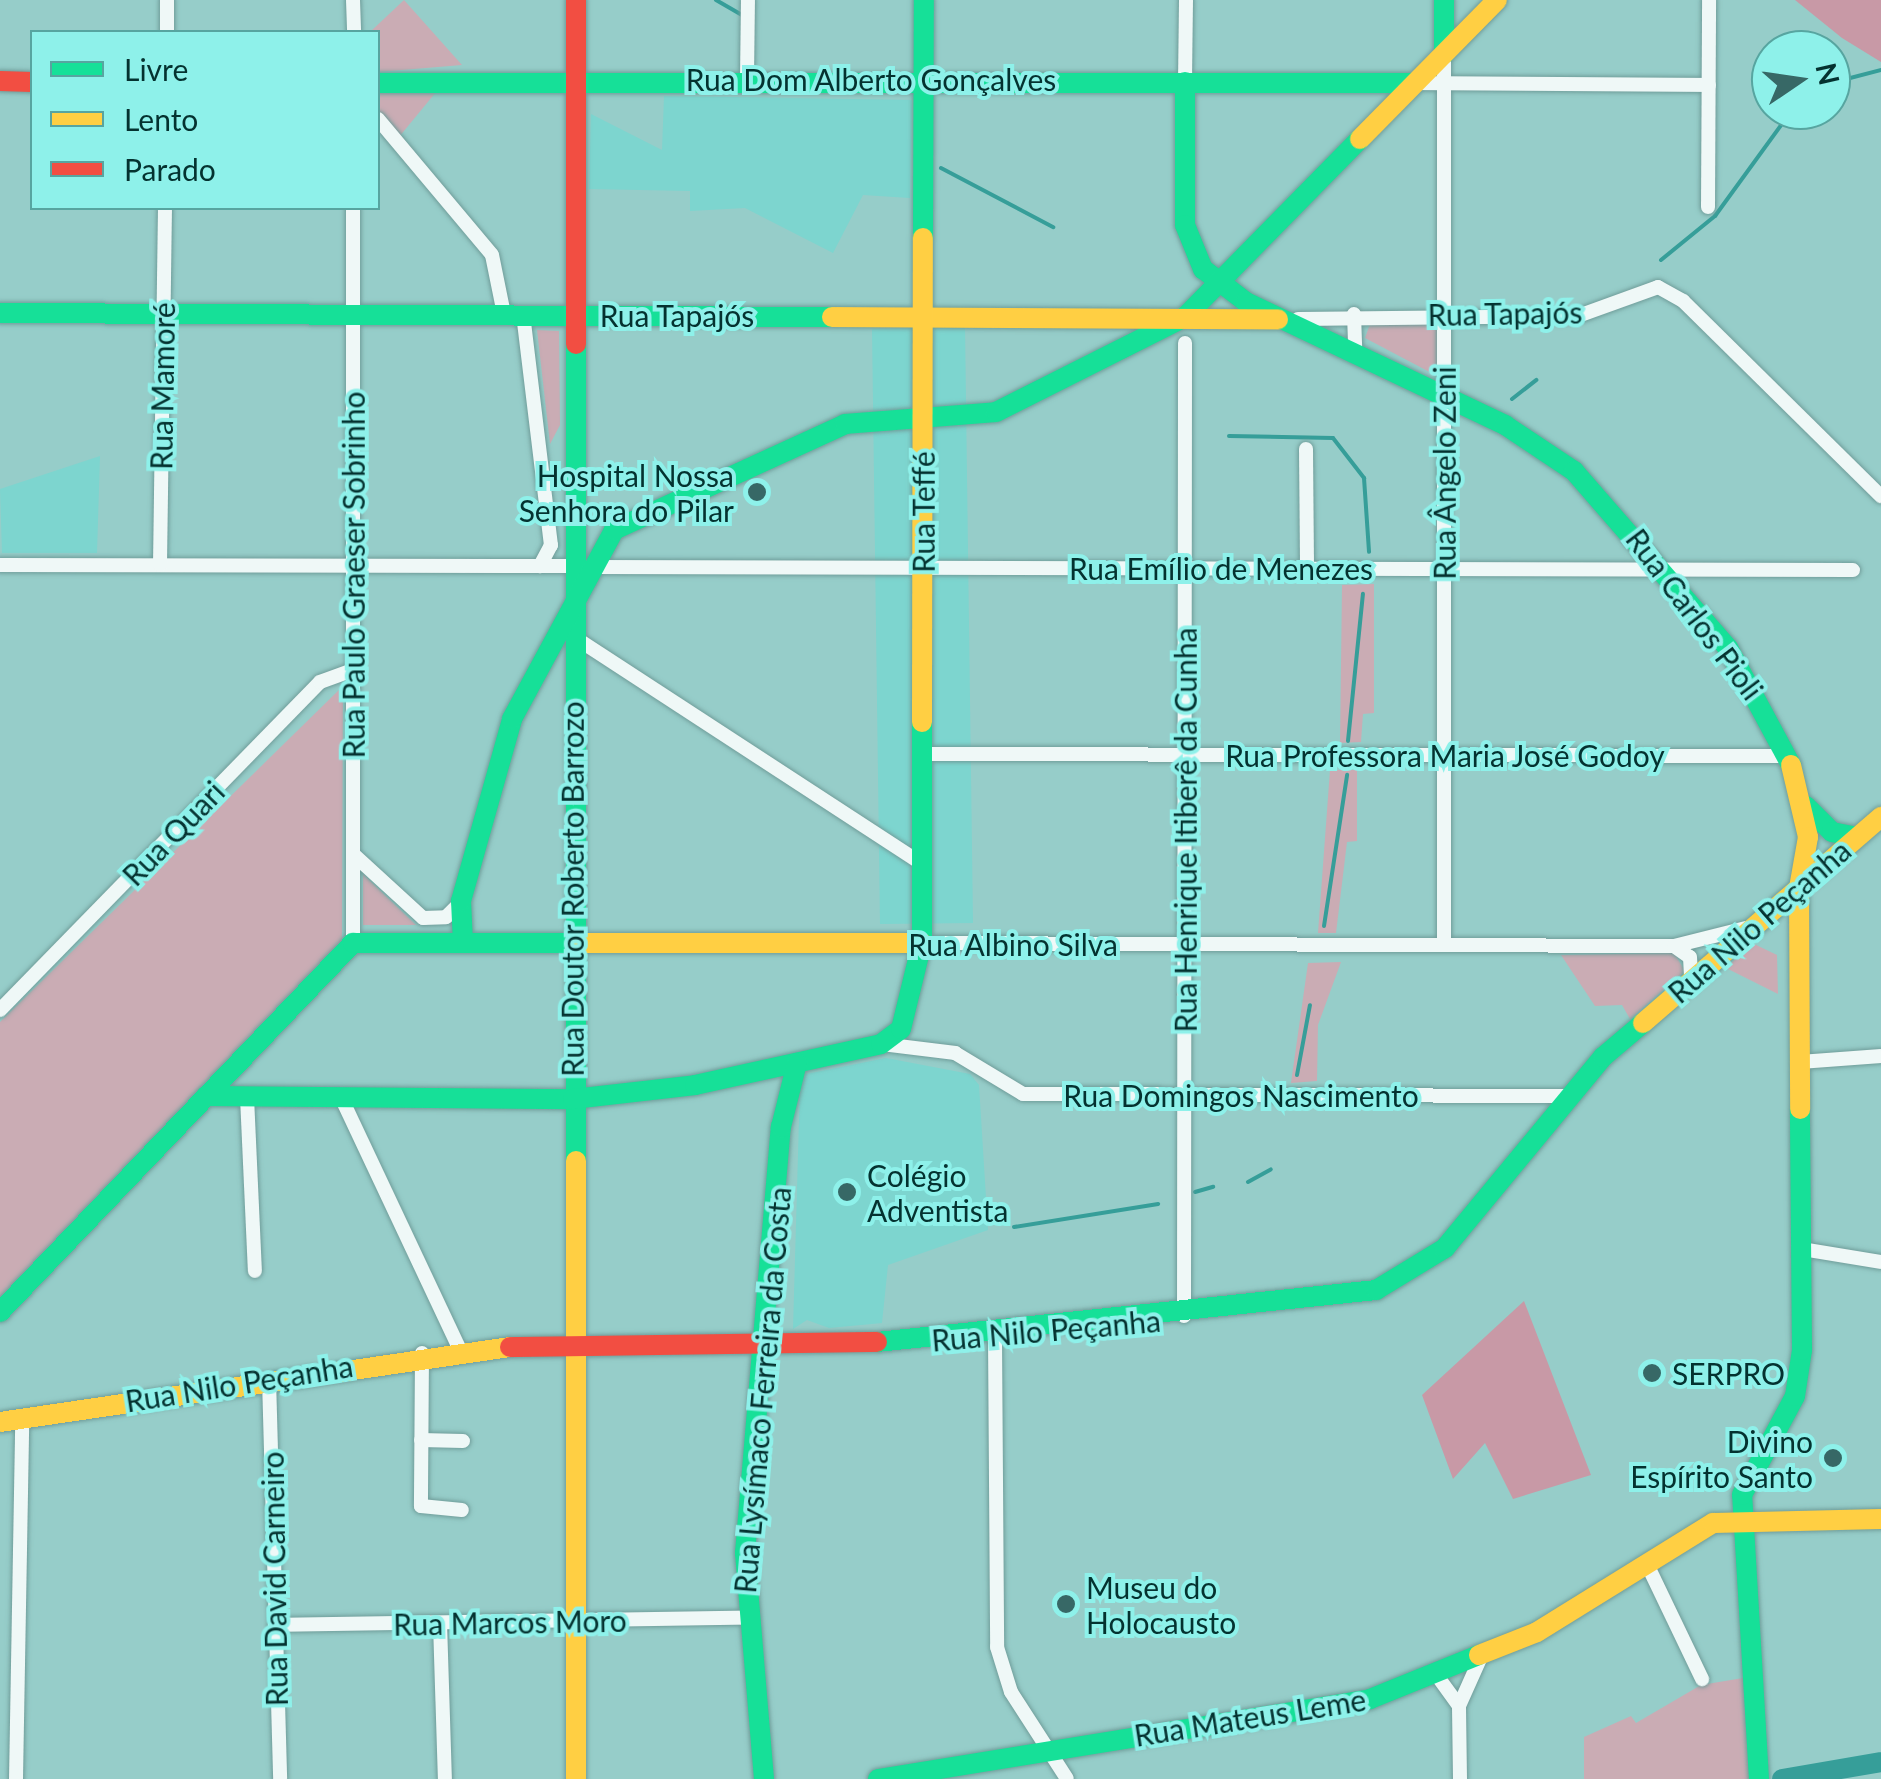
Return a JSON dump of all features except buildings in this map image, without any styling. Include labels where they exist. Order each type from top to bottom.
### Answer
[{"type":"main road","points":[[576,0],[570,544],[580,566],[620,525],[823,432],[855,422],[923,422],[996,412],[1185,316],[1498,0]]},
{"type":"main road","name":"Rua Teffé","points":[[904,1021],[922,943],[924,0]]},
{"type":"main road","name":"Rua Ângelo Zeni","points":[[1444,0],[1444,54]]},
{"type":"main road","name":"Rua Dom Alberto Gonçalves","points":[[380,82],[747,78],[1414,83]]},
{"type":"main road","points":[[0,81],[30,82]]},
{"type":"main road","points":[[1186,82],[1188,239],[1219,284]]},
{"type":"main road","points":[[1365,83],[1384,112]]},
{"type":"main road","name":"Rua Carlos Pioli","points":[[1219,284],[1298,319],[1555,456],[1667,570],[1743,669],[1788,756],[1804,802],[1808,856],[1799,888],[1799,1383],[1748,1477],[1740,1517],[1758,1779]]},
{"type":"main road","name":"Rua Tapajós","points":[[0,313],[1298,319]]},
{"type":"main road","points":[[1106,316],[1114,352]]},
{"type":"main road","name":"Rua Doutor Roberto Barrozo","points":[[576,1779],[572,943],[561,637],[580,566]]},
{"type":"main road","points":[[463,943],[461,901],[512,719],[561,637]]},
{"type":"main road","points":[[1804,802],[1823,826],[1858,837]]},
{"type":"main road","name":"Rua Nilo Peçanha","points":[[0,1422],[458,1348],[994,1337],[1341,1299],[1417,1270],[1460,1234],[1568,1096],[1691,979],[1881,817]]},
{"type":"main road","points":[[0,1312],[353,943]]},
{"type":"main road","name":"Rua Albino Silva","points":[[353,943],[922,943]]},
{"type":"main road","points":[[881,1044],[904,1021]]},
{"type":"main road","name":"Rua Domingos Nascimento","points":[[206,1096],[573,1099],[770,1068],[881,1044]]},
{"type":"main road","name":"Rua Lysímaco Ferreira da Costa","points":[[764,1779],[744,1618],[781,1127],[797,1063]]},
{"type":"main road","points":[[770,1068],[781,1127]]},
{"type":"main road","name":"Rua Mateus Leme","points":[[878,1779],[1046,1749],[1308,1713],[1438,1676],[1480,1659],[1699,1528],[1740,1517],[1881,1519]]},
{"type":"street","points":[[167,0],[167,30]]},
{"type":"street","points":[[354,0],[354,30]]},
{"type":"street","points":[[747,78],[748,0]]},
{"type":"street","points":[[1186,0],[1186,82]]},
{"type":"street","points":[[1708,206],[1709,0]]},
{"type":"street","name":"Rua Ângelo Zeni","points":[[1444,54],[1444,945]]},
{"type":"street","name":"Rua Dom Alberto Gonçalves","points":[[1414,83],[1708,85]]},
{"type":"street","points":[[380,121],[492,255],[513,314],[551,545],[540,566]]},
{"type":"street","name":"Rua Mamoré","points":[[160,566],[164,210]]},
{"type":"street","name":"Rua Paulo Graeser Sobrinho","points":[[353,210],[353,943]]},
{"type":"street","name":"Rua Tapajós","points":[[1298,319],[1354,314],[1578,316],[1650,286],[1683,300],[1881,496]]},
{"type":"street","points":[[1354,314],[1355,349]]},
{"type":"street","name":"Rua Henrique Itiberê da Cunha","points":[[1184,1317],[1185,343]]},
{"type":"street","points":[[1306,449],[1307,569]]},
{"type":"street","name":"Rua Emílio de Menezes","points":[[0,565],[1853,570]]},
{"type":"street","points":[[561,637],[922,864]]},
{"type":"street","name":"Rua Quari","points":[[0,1010],[320,682],[353,670]]},
{"type":"street","name":"Rua Professora Maria José Godoy","points":[[922,754],[1788,756]]},
{"type":"street","points":[[353,854],[423,918],[446,917],[461,901]]},
{"type":"street","name":"Rua Albino Silva","points":[[922,943],[1674,946],[1752,927]]},
{"type":"street","points":[[1674,946],[1690,956],[1691,979]]},
{"type":"street","name":"Rua Domingos Nascimento","points":[[904,1021],[927,1046]]},
{"type":"street","name":"Rua Domingos Nascimento","points":[[881,1044],[927,1046],[962,1056],[1013,1093],[1568,1096]]},
{"type":"street","points":[[1800,1062],[1881,1056]]},
{"type":"street","points":[[247,1096],[256,1271]]},
{"type":"street","points":[[341,1097],[458,1348]]},
{"type":"street","points":[[1802,1250],[1881,1262]]},
{"type":"street","points":[[994,1337],[995,1631],[1011,1692],[1068,1779]]},
{"type":"street","points":[[422,1353],[421,1506],[462,1510]]},
{"type":"street","name":"Rua David Carneiro","points":[[269,1379],[280,1779]]},
{"type":"street","points":[[16,1779],[22,1418]]},
{"type":"street","points":[[421,1440],[464,1441]]},
{"type":"street","points":[[1646,1562],[1702,1679]]},
{"type":"street","name":"Rua Marcos Moro","points":[[275,1625],[744,1618]]},
{"type":"street","points":[[440,1624],[444,1779]]},
{"type":"street","points":[[1460,1779],[1459,1706],[1480,1659]]},
{"type":"street","points":[[1438,1676],[1459,1706]]},
{"type":"shaded area","points":[[404,0],[462,65],[380,72],[380,30],[372,30]]},
{"type":"shaded area","points":[[1795,0],[1881,0],[1881,62],[1851,44],[1851,30],[1832,30]]},
{"type":"shaded area","points":[[441,86],[399,137],[380,114],[380,93]]},
{"type":"shaded area","points":[[664,96],[912,100],[910,198],[863,195],[833,253],[745,208],[690,211],[690,191],[589,189],[591,114],[662,150]]},
{"type":"shaded area","points":[[1439,323],[1439,377],[1365,338],[1370,324]]},
{"type":"shaded area","points":[[965,327],[973,923],[880,924],[872,329]]},
{"type":"shaded area","points":[[537,330],[559,331],[560,425],[550,444]]},
{"type":"shaded area","points":[[100,456],[97,553],[2,553],[0,489]]},
{"type":"shaded area","points":[[1374,584],[1374,713],[1363,714],[1361,742],[1340,743],[1342,585]]},
{"type":"shaded area","points":[[343,686],[342,941],[0,1298],[0,1022]]},
{"type":"shaded area","points":[[1330,770],[1357,770],[1357,841],[1347,842],[1336,933],[1318,933]]},
{"type":"shaded area","points":[[363,874],[416,925],[363,925]]},
{"type":"shaded area","points":[[1752,943],[1777,955],[1778,994],[1726,968]]},
{"type":"shaded area","points":[[1674,953],[1685,971],[1630,1019],[1622,1005],[1595,1006],[1561,955]]},
{"type":"shaded area","points":[[1341,962],[1318,1025],[1317,1081],[1291,1083],[1308,963]]},
{"type":"shaded area","points":[[886,1058],[970,1074],[979,1085],[988,1230],[888,1265],[882,1323],[829,1328],[807,1320],[793,1329],[800,1085],[806,1074]]},
{"type":"shaded area","points":[[1524,1301],[1591,1475],[1513,1499],[1485,1443],[1453,1479],[1422,1395]]},
{"type":"shaded area","points":[[1749,1677],[1749,1779],[1584,1779],[1584,1737],[1631,1716],[1636,1723],[1701,1685]]},
{"type":"waterway","points":[[716,0],[742,15]]},
{"type":"waterway","points":[[1851,78],[1881,70]]},
{"type":"waterway","points":[[1661,260],[1715,216],[1777,130]]},
{"type":"waterway","points":[[941,168],[1053,227]]},
{"type":"waterway","points":[[1512,399],[1536,380]]},
{"type":"waterway","points":[[1229,436],[1333,438],[1364,478],[1369,552]]},
{"type":"waterway","points":[[1348,741],[1363,594]]},
{"type":"waterway","points":[[1324,926],[1347,775]]},
{"type":"waterway","points":[[1297,1075],[1310,1005]]},
{"type":"waterway","points":[[1248,1182],[1271,1169]]},
{"type":"waterway","points":[[1195,1192],[1213,1187]]},
{"type":"waterway","points":[[1014,1227],[1158,1204]]},
{"type":"waterway","points":[[1782,1779],[1881,1762]]},
{"type":"traffic: fast","points":[[923,238],[924,0]]},
{"type":"traffic: fast","points":[[1444,0],[1444,54]]},
{"type":"traffic: fast","points":[[1185,82],[1185,225],[1203,269],[1246,302],[1505,425],[1574,471],[1728,648],[1791,765]]},
{"type":"traffic: fast","points":[[380,83],[1414,83]]},
{"type":"traffic: fast","points":[[463,943],[461,901],[512,719],[614,530],[845,424],[996,412],[1185,317],[1360,139]]},
{"type":"traffic: fast","points":[[0,313],[832,317]]},
{"type":"traffic: fast","points":[[576,344],[576,1161]]},
{"type":"traffic: fast","points":[[206,1096],[573,1099],[695,1085],[881,1044],[901,1029],[922,943],[922,722]]},
{"type":"traffic: fast","points":[[1806,806],[1832,832],[1858,837]]},
{"type":"traffic: fast","points":[[0,1312],[353,943],[583,943]]},
{"type":"traffic: fast","points":[[877,1342],[1376,1290],[1445,1248],[1603,1057],[1643,1023]]},
{"type":"traffic: fast","points":[[764,1779],[745,1553],[781,1127],[797,1063]]},
{"type":"traffic: fast","points":[[1759,1779],[1742,1495],[1795,1396],[1802,1350],[1800,1109]]},
{"type":"traffic: fast","points":[[878,1779],[1370,1699],[1479,1655]]},
{"type":"traffic: slow","points":[[1360,139],[1497,0]]},
{"type":"traffic: slow","points":[[922,722],[923,238]]},
{"type":"traffic: slow","points":[[832,317],[1278,319]]},
{"type":"traffic: slow","points":[[1791,765],[1808,837],[1799,888],[1800,1109]]},
{"type":"traffic: slow","points":[[1643,1023],[1881,817]]},
{"type":"traffic: slow","points":[[583,943],[922,943]]},
{"type":"traffic: slow","points":[[576,1161],[576,1779]]},
{"type":"traffic: slow","points":[[0,1422],[510,1347]]},
{"type":"traffic: slow","points":[[1479,1655],[1537,1632],[1713,1523],[1881,1519]]},
{"type":"traffic: jam","points":[[576,0],[576,344]]},
{"type":"traffic: jam","points":[[0,81],[30,82]]},
{"type":"traffic: jam","points":[[510,1347],[877,1342]]},
{"type":"place","name":"Hospital Nossa Senhora do Pilar","points":[[757,492]]},
{"type":"place","name":"Colégio Adventista","points":[[847,1192]]},
{"type":"place","name":"SERPRO","points":[[1652,1373]]},
{"type":"place","name":"Divino Espírito Santo","points":[[1833,1458]]},
{"type":"place","name":"Museu do Holocausto","points":[[1066,1604]]}]
